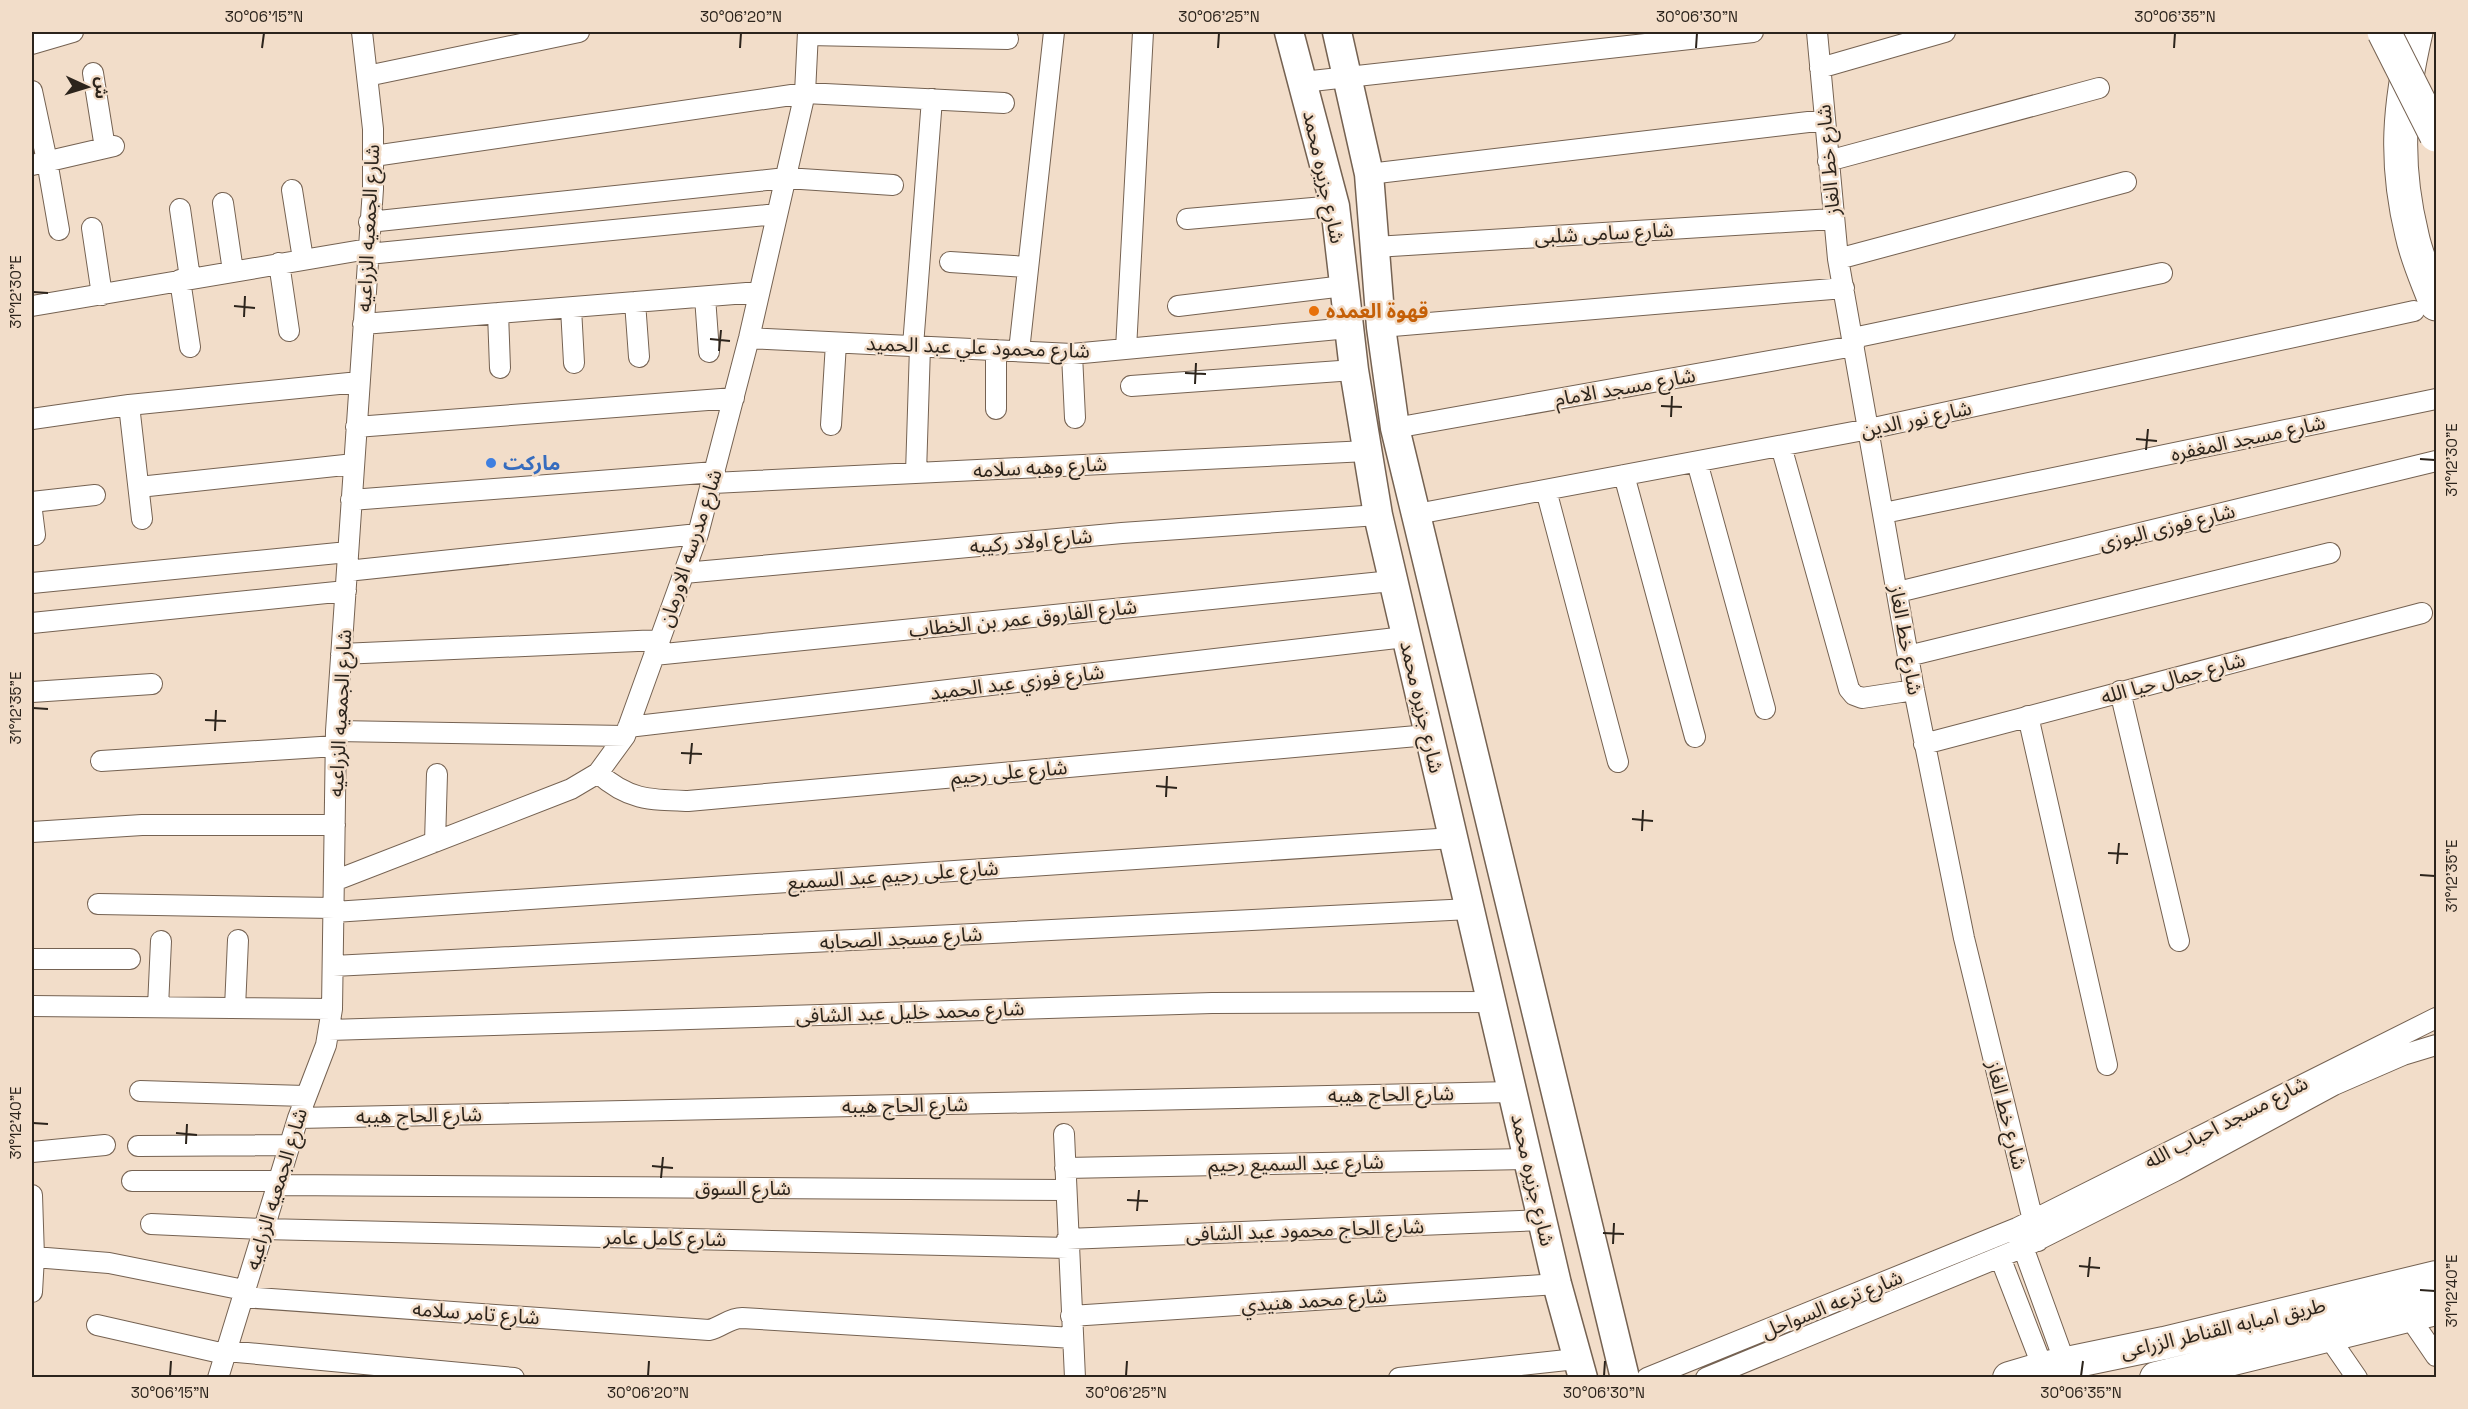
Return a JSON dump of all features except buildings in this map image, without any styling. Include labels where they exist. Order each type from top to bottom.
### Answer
[{"type":"highway","points":[[2384,32],[2436,135]]},
{"type":"highway","points":[[2416,32],[2407,70],[2399,126],[2402,183],[2425,308]]},
{"type":"main road","name":"شارع جزيره محمد","points":[[1289,32],[1335,207],[1354,370],[1378,515],[1392,581],[1492,1002],[1575,1371]]},
{"type":"main road","name":"شارع جزيره محمد","points":[[1337,32],[1369,174],[1381,327],[1395,428],[1623,1371]]},
{"type":"main road","points":[[1467,896],[1502,872]]},
{"type":"main road","name":"طريق امبابه القناطر الزراعى","points":[[2009,1377],[2054,1365],[2164,1343],[2436,1277]]},
{"type":"main road","name":"طريق امبابه القناطر الزراعى","points":[[2156,1377],[2210,1371],[2328,1336],[2422,1312]]},
{"type":"main road","points":[[1575,1371],[1596,1363],[1623,1371]]},
{"type":"street","name":"شارع الجمعيه الزراعيه","points":[[218,1377],[289,1145],[305,1096],[321,1060],[332,1009],[336,739],[374,156],[362,32]]},
{"type":"street","points":[[367,76],[579,32]]},
{"type":"street","points":[[1019,351],[1054,32]]},
{"type":"street","points":[[1126,349],[1143,32]]},
{"type":"street","points":[[1303,82],[1753,32]]},
{"type":"street","name":"شارع خط الغاز","points":[[1817,32],[1838,259],[1908,657],[1964,938],[2031,1244],[2054,1365]]},
{"type":"street","points":[[1820,68],[1908,37],[1946,32]]},
{"type":"street","points":[[32,44],[65,33]]},
{"type":"street","points":[[808,33],[1008,39]]},
{"type":"street","name":"شارع مدرسه الاورمان","points":[[334,881],[571,789],[598,773],[626,732],[698,534],[714,478],[749,339],[805,93],[808,33]]},
{"type":"street","points":[[39,163],[109,147],[93,73]]},
{"type":"street","points":[[1828,161],[2099,88]]},
{"type":"street","points":[[32,91],[39,163],[58,230]]},
{"type":"street","points":[[374,156],[805,93],[1004,103]]},
{"type":"street","points":[[916,473],[916,346],[932,99]]},
{"type":"street","points":[[1369,174],[1825,120]]},
{"type":"street","points":[[369,222],[786,178],[893,185]]},
{"type":"street","points":[[1838,259],[2126,182]]},
{"type":"street","points":[[292,190],[303,259]]},
{"type":"street","points":[[223,203],[233,271]]},
{"type":"street","points":[[1187,219],[1335,207]]},
{"type":"street","points":[[180,209],[190,347]]},
{"type":"street","points":[[32,306],[303,259],[777,214]]},
{"type":"street","name":"شارع سامى شلبى","points":[[1375,247],[1833,219]]},
{"type":"street","points":[[92,228],[102,295]]},
{"type":"street","points":[[950,262],[1028,267]]},
{"type":"street","points":[[279,263],[289,331]]},
{"type":"street","name":"شارع مسجد الامام","points":[[1395,428],[1853,342],[2162,273]]},
{"type":"street","points":[[1178,306],[1344,286]]},
{"type":"street","points":[[1381,327],[1844,288]]},
{"type":"street","points":[[363,324],[759,292]]},
{"type":"street","points":[[705,297],[709,352]]},
{"type":"street","points":[[635,302],[639,357]]},
{"type":"street","points":[[571,308],[574,363]]},
{"type":"street","name":"شارع نور الدين","points":[[1417,514],[1869,429],[2425,308]]},
{"type":"street","points":[[498,314],[500,368]]},
{"type":"street","name":"شارع محمود علي عبد الحميد","points":[[749,339],[1072,354],[1349,328]]},
{"type":"street","points":[[831,425],[836,343]]},
{"type":"street","points":[[996,350],[996,409]]},
{"type":"street","points":[[1072,354],[1075,418]]},
{"type":"street","points":[[1131,386],[1354,370]]},
{"type":"street","points":[[32,419],[129,405],[359,382]]},
{"type":"street","points":[[356,427],[734,398]]},
{"type":"street","name":"شارع مسجد المغفره","points":[[1884,513],[2436,399]]},
{"type":"street","points":[[129,405],[142,519]]},
{"type":"street","points":[[1781,446],[1849,689],[1854,695],[1862,698],[1914,690]]},
{"type":"street","name":"شارع وهبه سلامه","points":[[351,500],[714,478],[916,473],[1367,451]]},
{"type":"street","name":"شارع فوزى البوزى","points":[[1898,592],[2436,461]]},
{"type":"street","points":[[1697,462],[1765,709]]},
{"type":"street","points":[[139,487],[354,464]]},
{"type":"street","points":[[1624,475],[1695,737]]},
{"type":"street","points":[[1546,490],[1618,762]]},
{"type":"street","points":[[32,502],[95,495]]},
{"type":"street","points":[[32,511],[35,535]]},
{"type":"street","name":"شارع اولاد ركيبه","points":[[684,573],[1122,533],[1378,515]]},
{"type":"street","points":[[32,583],[347,562],[698,534]]},
{"type":"street","points":[[1908,657],[2330,553]]},
{"type":"street","name":"شارع الفاروق عمر بن الخطاب","points":[[341,654],[657,647],[1392,581]]},
{"type":"street","points":[[32,623],[346,591]]},
{"type":"street","name":"شارع جمال حيا الله","points":[[1924,744],[2422,613]]},
{"type":"street","name":"شارع فوزي عبد الحميد","points":[[101,761],[336,739],[626,732],[1405,638]]},
{"type":"street","points":[[32,692],[152,684]]},
{"type":"street","points":[[2120,691],[2179,941]]},
{"type":"street","points":[[2028,716],[2107,1065]]},
{"type":"street","name":"شارع على رحيم","points":[[598,773],[613,787],[632,796],[688,801],[1428,735]]},
{"type":"street","points":[[435,842],[436,774]]},
{"type":"street","points":[[32,832],[142,825],[335,825]]},
{"type":"street","name":"شارع على رحيم عبد السميع","points":[[98,904],[334,910],[1453,838]]},
{"type":"street","name":"شارع مسجد الصحابه","points":[[333,966],[1467,896]]},
{"type":"street","points":[[235,1008],[238,940]]},
{"type":"street","points":[[158,1007],[161,941]]},
{"type":"street","points":[[32,958],[130,958]]},
{"type":"street","name":"شارع محمد خليل عبد الشافى","points":[[329,1030],[1212,1003],[1492,1002]]},
{"type":"street","points":[[32,1006],[332,1009]]},
{"type":"street","name":"شارع مسجد احباب الله","points":[[2025,1225],[2291,1089],[2436,1018]]},
{"type":"street","name":"شارع مسجد احباب الله","points":[[2031,1244],[2165,1176],[2334,1085],[2403,1055],[2436,1045]]},
{"type":"street","points":[[140,1091],[305,1096]]},
{"type":"street","name":"شارع الحاج هيبه","points":[[298,1118],[1512,1092]]},
{"type":"street","points":[[1064,1134],[1067,1244],[1075,1377]]},
{"type":"street","points":[[32,1152],[105,1145]]},
{"type":"street","points":[[138,1146],[289,1145]]},
{"type":"street","name":"شارع عبد السميع رحيم","points":[[1065,1167],[1528,1159]]},
{"type":"street","name":"شارع السوق","points":[[132,1181],[1065,1190]]},
{"type":"street","points":[[32,1195],[32,1292]]},
{"type":"street","name":"شارع الحاج محمود عبد الشافى","points":[[1067,1244],[1542,1220]]},
{"type":"street","name":"شارع كامل عامر","points":[[151,1224],[263,1229],[1067,1244]]},
{"type":"street","name":"شارع ترعه السواحل","points":[[1647,1377],[2025,1225]]},
{"type":"street","name":"شارع ترعه السواحل","points":[[1706,1377],[2031,1244]]},
{"type":"street","name":"شارع تامر سلامه","points":[[33,1257],[109,1263],[243,1294],[710,1330],[718,1328],[732,1318],[742,1318],[1073,1338]]},
{"type":"street","points":[[2000,1257],[2054,1365]]},
{"type":"street","name":"شارع محمد هنيدي","points":[[1071,1316],[1557,1284]]},
{"type":"street","points":[[2422,1312],[2436,1356]]},
{"type":"street","points":[[97,1324],[226,1353],[514,1377]]},
{"type":"street","points":[[2328,1336],[2357,1377]]},
{"type":"street","points":[[1399,1377],[1575,1371]]},
{"type":"place","name":"قهوة العمده","points":[[1314,311]]},
{"type":"place","name":"ماركت","points":[[491,463]]}]
